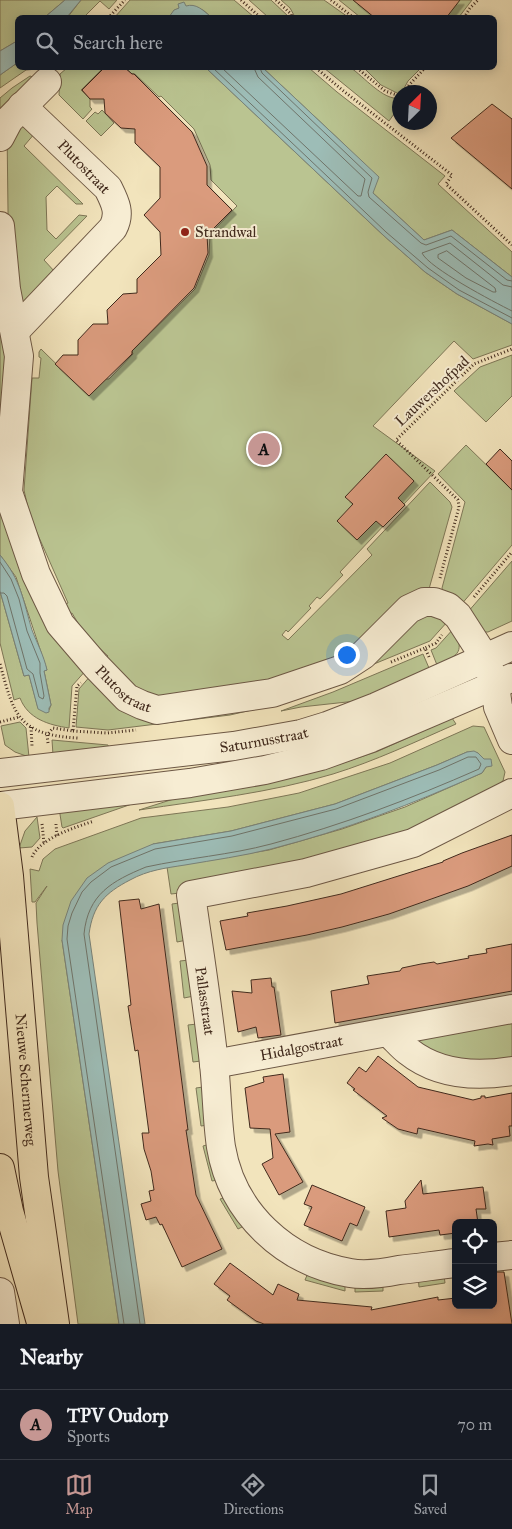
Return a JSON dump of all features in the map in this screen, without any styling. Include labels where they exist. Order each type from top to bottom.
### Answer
[{"type":"main road","name":"Nieuwe Schermerweg","points":[[0,806],[9,876],[34,1177],[55,1324]]},
{"type":"main road","points":[[0,1168],[8,1211],[41,1324]]},
{"type":"street","points":[[0,137],[9,120],[46,82]]},
{"type":"street","name":"Plutostraat","points":[[16,331],[113,228],[118,220],[116,204],[108,188],[22,106]]},
{"type":"street","name":"Plutostraat","points":[[0,226],[6,289],[16,331],[19,356],[8,492],[36,574],[60,624],[96,666],[127,698],[157,710],[272,693],[340,670],[363,655],[409,609],[424,602],[434,602]]},
{"type":"street","points":[[434,602],[448,607],[458,616],[485,658],[504,681],[498,707],[512,740]]},
{"type":"street","name":"Saturnusstraat","points":[[0,773],[234,746],[301,734],[376,707],[512,646]]},
{"type":"street","name":"Saturnusstraat","points":[[0,806],[190,783],[265,770],[321,756],[371,738],[504,681]]},
{"type":"street","name":"Pallasstraat","points":[[452,1263],[375,1274],[352,1274],[329,1269],[304,1258],[278,1243],[249,1214],[231,1185],[221,1146],[214,1064],[191,895],[306,873],[413,843],[512,794]]},
{"type":"street","name":"Hidalgostraat","points":[[214,1064],[512,1010]]},
{"type":"street","points":[[388,1032],[407,1051],[423,1061],[449,1072],[469,1075],[512,1071]]},
{"type":"street","points":[[497,1257],[512,1255]]},
{"type":"street","points":[[0,1292],[5,1324]]},
{"type":"path","points":[[111,15],[125,0]]},
{"type":"path","points":[[241,0],[258,15]]},
{"type":"path","points":[[276,0],[291,15]]},
{"type":"path","points":[[331,0],[350,15]]},
{"type":"path","points":[[466,15],[478,0]]},
{"type":"path","points":[[318,70],[452,175],[446,184],[512,245]]},
{"type":"path","points":[[360,70],[386,91],[392,93]]},
{"type":"path","points":[[410,85],[423,70]]},
{"type":"path","name":"Lauwershofpad","points":[[434,602],[459,507],[458,500],[396,440],[474,364],[512,350]]},
{"type":"path","points":[[458,616],[512,552]]},
{"type":"path","points":[[0,664],[12,706],[30,727]]},
{"type":"path","points":[[0,722],[20,717]]},
{"type":"path","points":[[34,851],[57,836]]},
{"type":"green space","points":[[0,0],[65,0],[47,15],[15,15],[15,42],[0,51]]},
{"type":"green space","points":[[81,0],[117,0],[109,9],[100,1],[86,15],[69,15]]},
{"type":"green space","points":[[130,0],[234,0],[252,15],[209,15],[203,10],[179,8],[171,15],[117,15]]},
{"type":"green space","points":[[249,0],[271,0],[287,15],[266,15]]},
{"type":"green space","points":[[281,0],[324,0],[345,15],[294,15],[290,8]]},
{"type":"green space","points":[[339,0],[353,0],[372,15],[358,15]]},
{"type":"green space","points":[[458,0],[472,0],[461,15],[446,15]]},
{"type":"green space","points":[[15,64],[15,70],[26,70],[0,88],[0,75]]},
{"type":"green space","points":[[38,70],[51,70],[45,76]]},
{"type":"green space","points":[[65,70],[101,70],[81,90],[90,99],[90,107],[92,109],[83,119],[59,95],[60,74]]},
{"type":"green space","points":[[128,70],[208,70],[383,235],[425,272],[457,294],[512,324],[512,345],[473,359],[454,341],[373,426],[435,471],[340,572],[343,575],[320,599],[317,597],[309,606],[311,608],[288,632],[286,630],[282,635],[288,640],[372,555],[367,549],[430,482],[450,502],[452,507],[429,589],[361,644],[315,671],[179,699],[141,696],[103,662],[108,656],[85,635],[72,613],[70,614],[66,604],[68,603],[30,517],[24,490],[32,378],[39,378],[41,358],[39,357],[39,352],[41,349],[89,396],[106,379],[109,379],[133,354],[132,351],[195,289],[209,255],[210,234],[237,206],[211,180],[210,165],[194,129],[161,96],[159,97],[135,74]]},
{"type":"green space","points":[[265,70],[311,70],[445,176],[438,184],[512,252],[512,277],[452,230],[424,240],[373,193],[346,146]]},
{"type":"green space","points":[[326,70],[353,70],[380,92],[392,98],[392,117],[389,121]]},
{"type":"green space","points":[[366,70],[419,70],[406,85],[392,85],[392,90],[381,85]]},
{"type":"green space","points":[[30,76],[36,78],[0,111],[0,98]]},
{"type":"green space","points":[[102,110],[114,123],[101,136],[86,121],[95,112],[98,114]]},
{"type":"green space","points":[[23,125],[35,133],[24,146],[83,204],[76,204],[57,186],[46,197],[47,230],[56,239],[79,215],[87,216],[44,260],[55,272],[23,303],[20,303],[9,292],[7,128]]},
{"type":"green space","points":[[0,317],[10,348],[0,478]]},
{"type":"green space","points":[[512,355],[512,396],[486,422],[454,391],[480,367]]},
{"type":"green space","points":[[466,445],[512,490],[512,545],[460,606],[443,592],[442,588],[465,502],[438,474]]},
{"type":"green space","points":[[0,490],[87,669],[72,686],[69,728],[40,720],[28,711],[20,698],[14,700],[0,643],[0,591],[24,676],[29,675],[38,708],[45,711],[49,710],[51,705],[44,671],[47,670],[16,577],[0,555]]},
{"type":"green space","points":[[512,561],[512,621],[484,632],[467,613]]},
{"type":"green space","points":[[422,613],[448,621],[430,641],[357,671]]},
{"type":"green space","points":[[455,627],[459,642],[458,652],[437,665],[431,650],[436,648]]},
{"type":"green space","points":[[423,654],[429,668],[356,701],[281,711],[333,692]]},
{"type":"green space","points":[[92,674],[119,698],[278,704],[230,715],[108,730],[76,727],[79,689]]},
{"type":"green space","points":[[452,718],[456,724],[380,757],[333,774],[261,791],[139,810],[183,796],[254,786],[318,771],[376,752]]},
{"type":"green space","points":[[20,722],[26,728],[29,757],[15,752],[5,745],[1,726]]},
{"type":"green space","points":[[473,726],[484,727],[505,772],[503,781],[499,784],[500,787],[410,832],[180,893],[171,894],[167,867],[269,850],[342,829],[405,807],[482,773],[486,767],[484,759],[478,753],[467,752],[335,804],[231,831],[153,844],[62,940],[119,1324],[78,1324],[58,1171],[37,923],[36,903],[47,886],[35,902],[32,902],[30,869],[39,871],[43,859],[55,849],[141,818],[228,807],[299,793],[390,763]]},
{"type":"green space","points":[[52,740],[108,745],[109,749],[53,755]]},
{"type":"green space","points":[[152,797],[63,828],[62,827],[59,808]]},
{"type":"green space","points":[[37,817],[40,838],[32,847],[19,848],[25,831]]},
{"type":"green space","points":[[179,903],[187,940],[177,942],[172,904]]},
{"type":"green space","points":[[189,960],[194,996],[184,998],[180,961]]},
{"type":"green space","points":[[512,1017],[512,1060],[489,1064],[441,1058],[410,1036]]},
{"type":"green space","points":[[197,1024],[201,1061],[193,1062],[188,1025]]},
{"type":"green space","points":[[203,1087],[208,1125],[201,1126],[196,1088]]},
{"type":"green space","points":[[210,1144],[218,1180],[212,1181],[203,1146]]},
{"type":"green space","points":[[228,1197],[244,1226],[238,1229],[220,1199]]},
{"type":"green space","points":[[308,1273],[345,1283],[345,1291],[305,1280]]},
{"type":"green space","points":[[418,1275],[444,1275],[445,1283],[419,1287]]},
{"type":"green space","points":[[383,1283],[383,1291],[355,1292],[355,1285]]},
{"type":"water","points":[[65,0],[81,0],[69,15],[47,15]]},
{"type":"water","points":[[184,2],[186,6],[196,6],[208,15],[170,15],[174,10],[179,8],[178,4]]},
{"type":"water","points":[[15,42],[15,64],[0,75],[0,51]]},
{"type":"water","points":[[208,70],[265,70],[379,177],[373,193],[424,240],[452,230],[512,277],[512,324],[457,294],[425,272],[383,235]]},
{"type":"water","points":[[0,555],[17,582],[32,630],[46,665],[47,670],[44,671],[51,705],[49,712],[46,713],[38,709],[29,675],[24,676],[0,591]]},
{"type":"water","points":[[474,751],[484,759],[491,759],[492,766],[486,767],[482,773],[430,795],[378,816],[299,842],[250,854],[164,868],[144,874],[130,880],[107,895],[97,908],[89,934],[145,1324],[119,1324],[62,940],[63,925],[71,901],[87,878],[108,863],[153,844],[231,831],[335,804],[467,752]]},
{"type":"building","points":[[353,0],[460,0],[448,15],[371,15]]},
{"type":"building","name":"Strandwal","points":[[102,70],[127,70],[134,74],[192,132],[207,166],[207,185],[232,210],[207,235],[208,253],[194,288],[132,351],[132,354],[89,396],[55,364],[63,355],[78,355],[78,340],[93,324],[108,324],[107,310],[123,294],[137,293],[137,279],[161,255],[160,232],[144,215],[160,198],[160,167],[135,143],[135,129],[121,128],[105,113],[104,99],[90,99],[82,90]]},
{"type":"building","points":[[492,104],[512,119],[512,189],[451,138]]},
{"type":"building","points":[[500,449],[512,461],[512,490],[486,464]]},
{"type":"building","points":[[386,454],[414,481],[398,498],[405,505],[383,527],[376,521],[357,540],[337,521],[353,504],[345,497]]},
{"type":"building","points":[[512,835],[512,866],[468,886],[389,914],[342,927],[226,950],[220,921],[248,916],[247,913],[341,894],[443,862]]},
{"type":"building","points":[[139,899],[141,909],[159,904],[188,1130],[186,1130],[196,1195],[222,1249],[182,1267],[162,1224],[160,1225],[156,1217],[146,1220],[141,1204],[151,1201],[149,1191],[154,1190],[142,1133],[149,1133],[138,1050],[135,1051],[128,1006],[131,1005],[119,901]]},
{"type":"building","points":[[512,944],[512,991],[335,1023],[331,991],[369,984],[367,976],[400,971],[402,968],[421,964],[434,962],[437,964],[469,958],[468,956],[487,953],[486,949]]},
{"type":"building","points":[[271,978],[281,1035],[258,1038],[256,1027],[238,1032],[232,991],[252,993],[251,980]]},
{"type":"building","points":[[378,1056],[418,1087],[473,1100],[481,1098],[481,1096],[485,1096],[485,1098],[512,1093],[512,1126],[509,1126],[510,1136],[492,1139],[493,1145],[474,1146],[475,1141],[418,1128],[417,1134],[398,1129],[382,1118],[387,1116],[353,1090],[355,1089],[347,1083],[359,1067],[366,1072]]},
{"type":"building","points":[[283,1074],[290,1132],[275,1134],[303,1182],[279,1195],[262,1164],[273,1158],[270,1129],[250,1128],[245,1088],[264,1082],[263,1077]]},
{"type":"building","points":[[421,1180],[423,1194],[483,1187],[486,1209],[476,1209],[477,1219],[452,1219],[452,1234],[440,1235],[439,1230],[389,1237],[386,1211],[406,1208],[405,1201]]},
{"type":"building","points":[[312,1185],[365,1207],[357,1226],[350,1223],[342,1241],[304,1225],[312,1207],[304,1204]]},
{"type":"building","points":[[230,1263],[273,1295],[278,1284],[299,1294],[297,1300],[372,1307],[371,1310],[438,1297],[438,1300],[452,1298],[452,1309],[497,1309],[497,1272],[504,1272],[512,1324],[264,1324],[256,1321],[227,1300],[230,1296],[214,1284]]},
{"type":"place","name":"Strandwal","points":[[185,232]]},
{"type":"place","name":"TPV Oudorp","points":[[264,449]]}]
